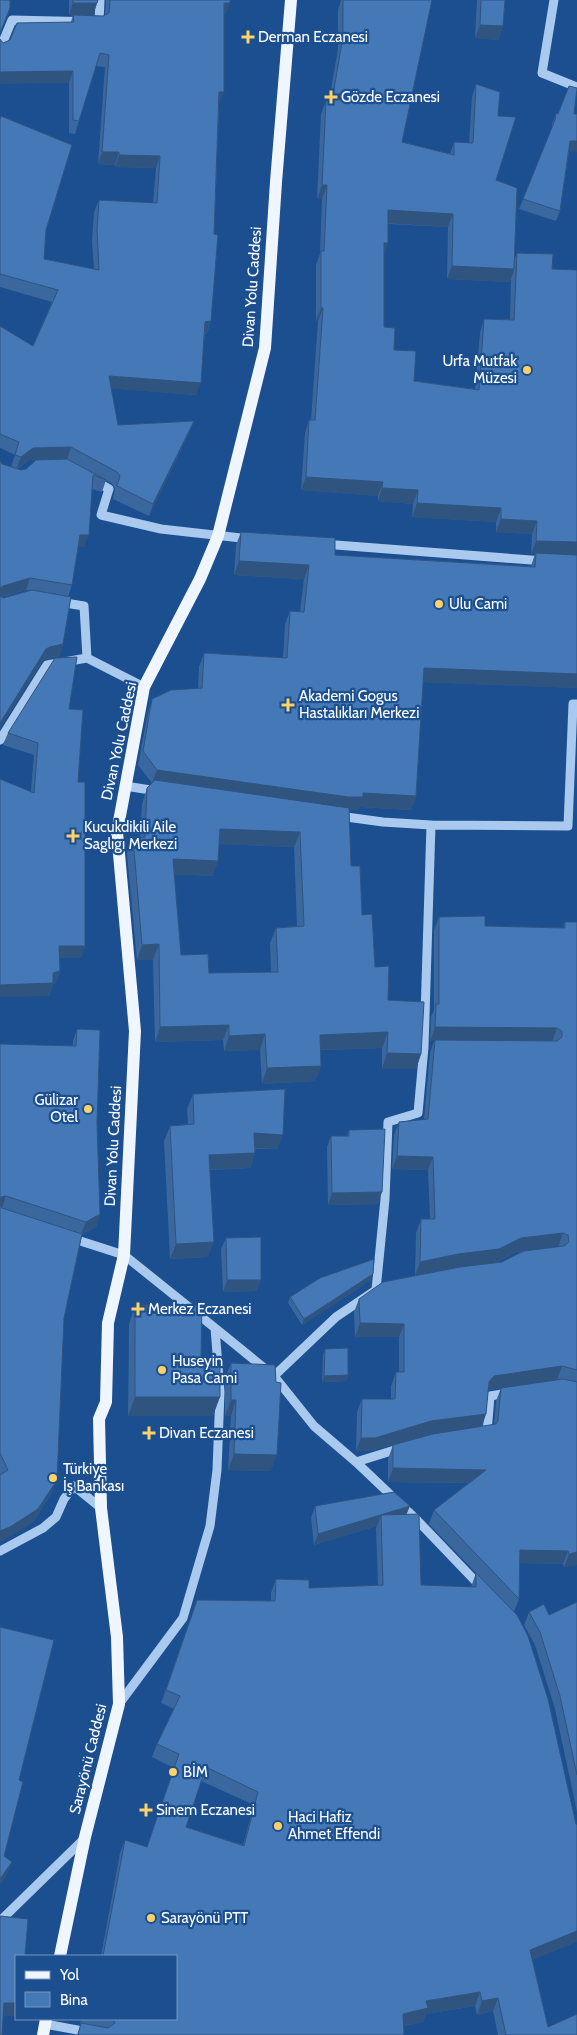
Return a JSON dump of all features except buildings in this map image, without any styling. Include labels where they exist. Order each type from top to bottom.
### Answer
[{"type":"main road","name":"Divan Yolu Caddesi","points":[[101,1508],[99,1419],[106,1402],[108,1323],[124,1255],[135,1031],[117,832],[144,687],[200,580],[218,536],[266,348],[276,182],[291,0]]},
{"type":"main road","name":"Sarayönü Caddesi","points":[[60,1955],[85,1838],[119,1704],[117,1637],[101,1508]]},
{"type":"street","points":[[0,49],[12,20],[99,22],[100,0]]},
{"type":"street","points":[[554,0],[542,73],[577,87]]},
{"type":"street","points":[[86,477],[109,489],[101,515],[161,529],[258,539]]},
{"type":"street","points":[[317,544],[550,561]]},
{"type":"street","points":[[46,599],[84,606],[87,658]]},
{"type":"street","points":[[0,740],[47,664],[87,658],[144,687]]},
{"type":"street","points":[[326,814],[383,822],[431,825],[568,826],[573,704],[577,704]]},
{"type":"street","points":[[125,786],[164,792]]},
{"type":"street","points":[[376,1290],[386,1199],[388,1122],[418,1114],[429,1047],[431,825]]},
{"type":"street","points":[[62,1235],[124,1255],[274,1376],[314,1426],[356,1462],[416,1519],[490,1596]]},
{"type":"street","points":[[274,1376],[336,1316],[376,1290],[388,1287]]},
{"type":"street","points":[[119,1704],[182,1618],[210,1526],[217,1470],[220,1392],[215,1328]]},
{"type":"street","points":[[470,1435],[487,1432],[490,1396],[519,1392]]},
{"type":"street","points":[[356,1462],[409,1446]]},
{"type":"street","points":[[0,1551],[35,1533],[56,1517],[64,1499],[74,1486],[101,1508]]},
{"type":"street","points":[[0,1921],[85,1838]]},
{"type":"street","points":[[45,2026],[104,2035]]},
{"type":"place","name":"Derman Eczanesi","points":[[248,37]]},
{"type":"place","name":"Gözde Eczanesi","points":[[331,97]]},
{"type":"place","name":"Urfa Mutfak Müzesi","points":[[527,370]]},
{"type":"place","name":"Ulu Cami","points":[[439,604]]},
{"type":"place","name":"Akademi Gogus Hastalıkları Merkezi","points":[[288,705]]},
{"type":"place","name":"Kucukdikili Aile Saglıgı Merkezi","points":[[73,836]]},
{"type":"place","name":"Gülizar Otel","points":[[88,1109]]},
{"type":"place","name":"Merkez Eczanesi","points":[[138,1309]]},
{"type":"place","name":"Huseyin Pasa Cami","points":[[162,1370]]},
{"type":"place","name":"Divan Eczanesi","points":[[149,1433]]},
{"type":"place","name":"Türkiye İş Bankası","points":[[53,1478]]},
{"type":"place","name":"BİM","points":[[173,1772]]},
{"type":"place","name":"Sinem Eczanesi","points":[[146,1810]]},
{"type":"place","name":"Haci Hafiz Ahmet Effendi","points":[[278,1826]]},
{"type":"place","name":"Sarayönü PTT","points":[[151,1918]]}]
